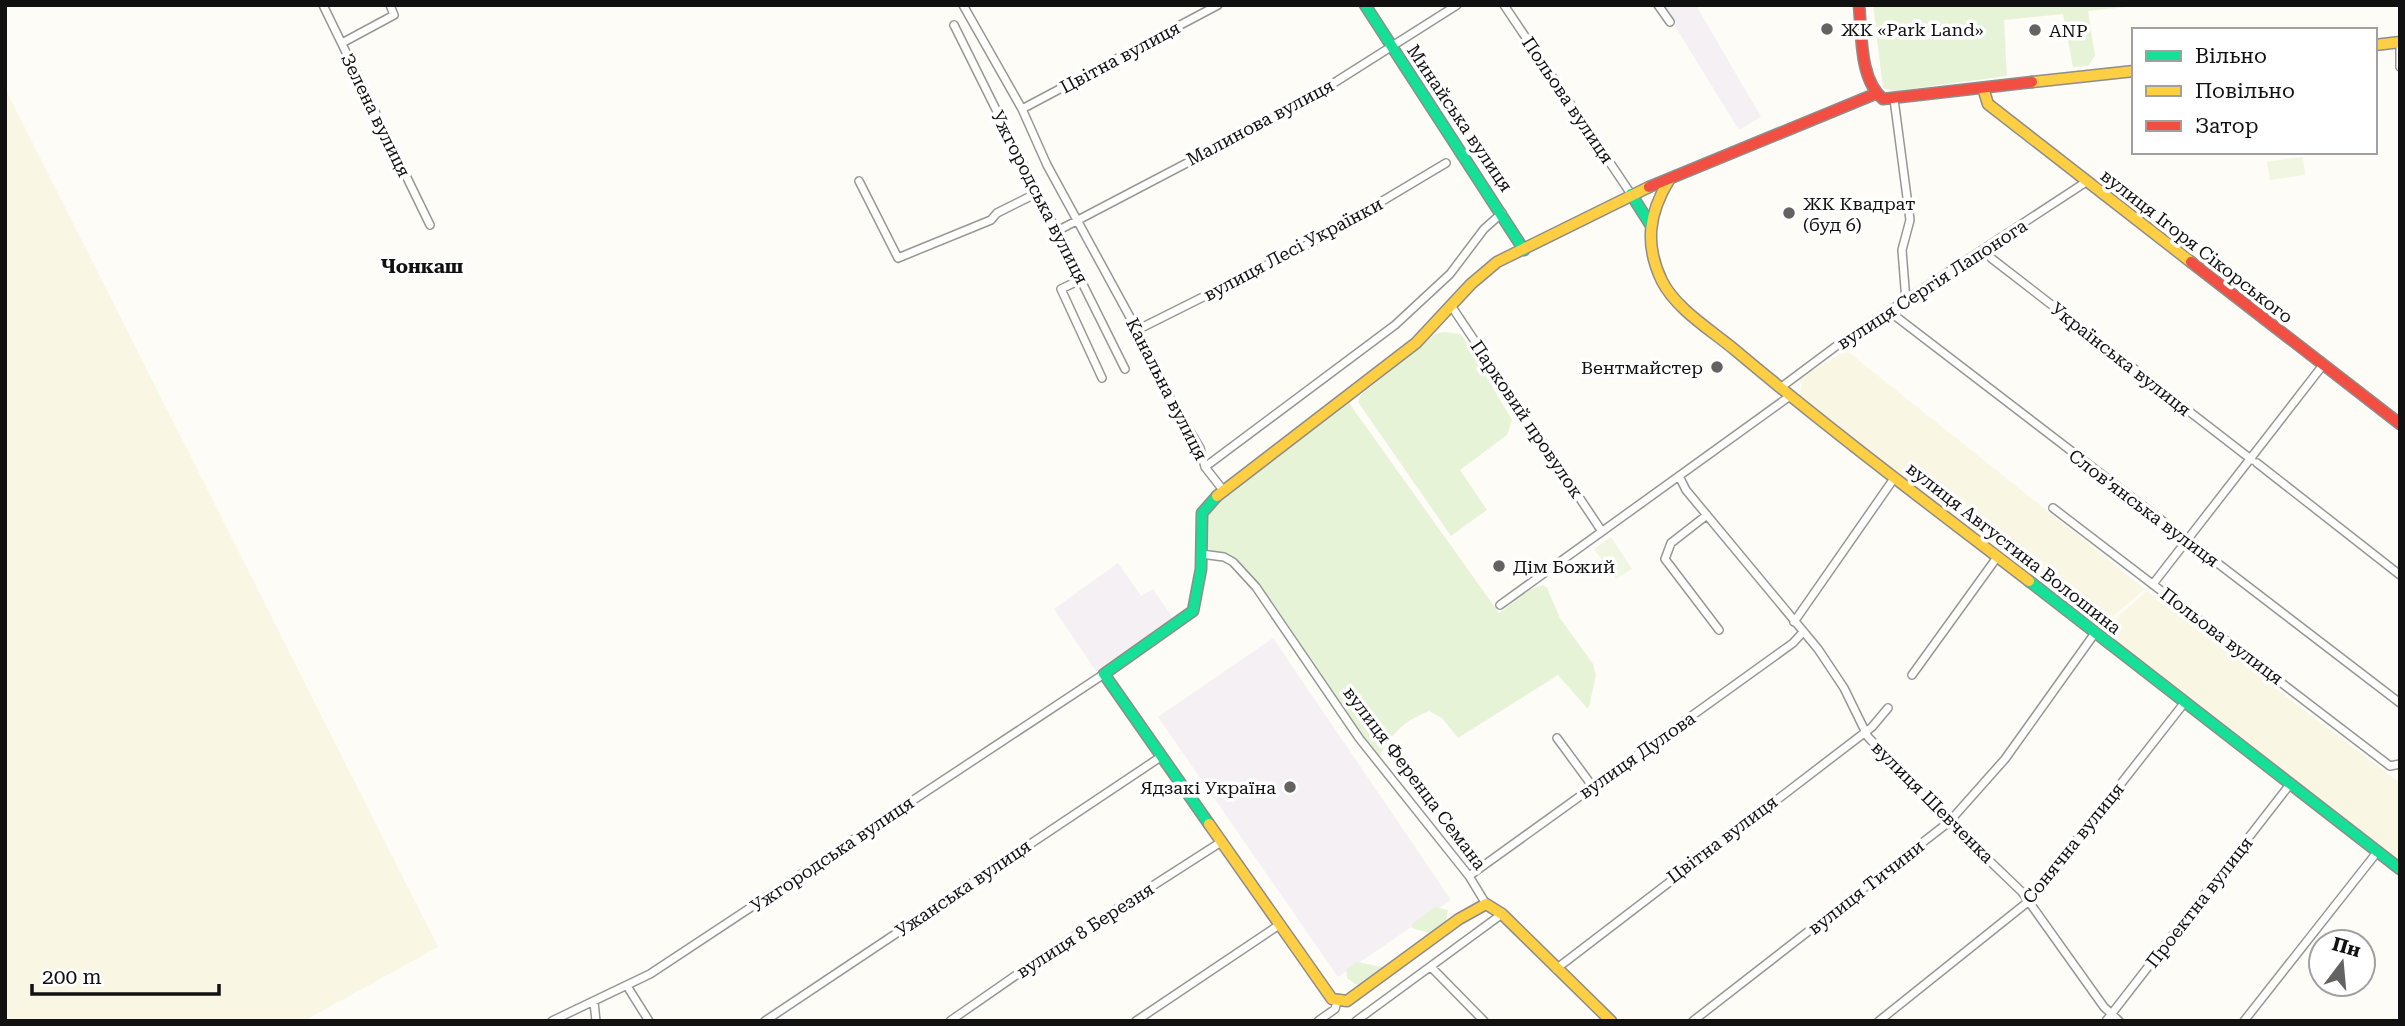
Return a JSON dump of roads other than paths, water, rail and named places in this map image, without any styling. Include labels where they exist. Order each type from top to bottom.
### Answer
[{"type":"street","name":"Зелена вулиця","points":[[323,5],[430,225]]},
{"type":"street","points":[[342,43],[394,15],[390,5]]},
{"type":"street","name":"Канальна вулиця","points":[[963,5],[1022,109],[1137,330],[1157,376],[1200,448],[1205,467],[1395,325],[1450,274],[1484,229],[1502,213]]},
{"type":"street","name":"Цвітна вулиця","points":[[1022,109],[1218,5]]},
{"type":"street","name":"Минайська вулиця","points":[[1365,5],[1524,250]]},
{"type":"street","name":"Малинова вулиця","points":[[1059,230],[1077,218],[1307,100],[1457,5]]},
{"type":"street","name":"Польова вулиця","points":[[1504,5],[1631,194]]},
{"type":"street","points":[[1658,5],[1670,22]]},
{"type":"street","points":[[1859,5],[1868,77],[1875,94],[1883,99],[2132,71]]},
{"type":"street","name":"Ужгородська вулиця","points":[[954,25],[1037,193],[1059,230],[1125,369]]},
{"type":"street","points":[[2377,45],[2396,47],[2400,67]]},
{"type":"street","name":"вулиця Ігоря Сікорського","points":[[1983,88],[1989,104],[2400,424]]},
{"type":"street","points":[[1337,1002],[1328,996],[1104,674],[1193,611],[1202,554],[1202,513],[1223,490],[1359,390],[1416,343],[1488,270],[1506,257],[1631,194],[1875,94]]},
{"type":"street","points":[[1894,99],[1910,220],[1902,250],[1906,302]]},
{"type":"street","name":"вулиця Лесі Українки","points":[[1137,330],[1317,240],[1446,163]]},
{"type":"street","name":"вулиця Августина Волошина","points":[[1669,180],[1655,203],[1650,224],[1657,269],[1679,303],[1790,396],[2400,869]]},
{"type":"street","points":[[859,181],[898,258],[991,220],[997,213],[1037,193]]},
{"type":"street","name":"вулиця Сергія Лапонога","points":[[1780,388],[2086,182]]},
{"type":"street","name":"вулиця Августина Волошина","points":[[1631,194],[1650,224]]},
{"type":"street","name":"Українська вулиця","points":[[1991,258],[2400,575]]},
{"type":"street","points":[[1082,279],[1061,289],[1102,378]]},
{"type":"street","name":"Парковий провулок","points":[[1452,307],[1601,530]]},
{"type":"street","name":"Словʼянська вулиця","points":[[1890,312],[2400,703]]},
{"type":"street","points":[[2153,584],[2186,540],[2255,461],[2323,365]]},
{"type":"street","points":[[1500,605],[1790,396]]},
{"type":"street","points":[[1205,467],[1223,490]]},
{"type":"street","name":"вулиця Шевченка","points":[[1679,476],[1844,688],[1864,731],[1949,822],[2002,871],[2029,901],[2109,1018],[2119,1021]]},
{"type":"street","points":[[1794,622],[1895,477]]},
{"type":"street","name":"Польова вулиця","points":[[2053,508],[2390,766],[2400,764]]},
{"type":"street","points":[[1707,515],[1671,543],[1665,559],[1719,630]]},
{"type":"street","name":"вулиця Ференца Семана","points":[[1202,554],[1224,557],[1233,562],[1256,587],[1359,738],[1469,876],[1486,904],[1502,914],[1611,1021]]},
{"type":"street","points":[[1912,675],[1998,556]]},
{"type":"street","name":"вулиця Дулова","points":[[1469,876],[1783,650],[1803,632]]},
{"type":"street","name":"вулиця Тичини","points":[[1693,1021],[1949,822],[2005,759],[2095,633]]},
{"type":"street","name":"Ужгородська вулиця","points":[[552,1021],[627,986],[717,931],[1104,674]]},
{"type":"street","name":"Сонячна вулиця","points":[[1879,1021],[2029,901],[2185,702]]},
{"type":"street","name":"Цвітна вулиця","points":[[1556,969],[1872,727],[1888,708]]},
{"type":"street","points":[[1557,738],[1593,787]]},
{"type":"street","name":"Ужанська вулиця","points":[[765,1021],[1162,756]]},
{"type":"street","name":"Проектна вулиця","points":[[2109,1018],[2291,783]]},
{"type":"street","name":"вулиця 8 Березня","points":[[950,1021],[1048,953],[1221,842]]},
{"type":"street","points":[[2244,1021],[2378,850]]},
{"type":"street","points":[[1337,1002],[1356,995],[1459,919],[1486,904]]},
{"type":"street","points":[[1356,1021],[1502,914]]},
{"type":"street","points":[[1136,1021],[1279,925]]},
{"type":"street","points":[[1431,967],[1483,1021]]},
{"type":"street","points":[[627,986],[649,1021]]},
{"type":"street","points":[[594,1002],[596,1021]]},
{"type":"street","points":[[1318,1021],[1335,1009],[1337,1002]]},
{"type":"place","name":"ЖК «Park Land»","points":[[1827,29]]},
{"type":"place","name":"ANP","points":[[2035,30]]},
{"type":"place","name":"ЖК Квадрат (буд 6)","points":[[1789,213]]},
{"type":"place","name":"Вентмайстер","points":[[1717,367]]},
{"type":"place","name":"Дім Божий","points":[[1499,566]]},
{"type":"place","name":"Ядзакі Україна","points":[[1290,787]]},
{"type":"district","name":"Чонкаш","points":[[422,266]]}]
